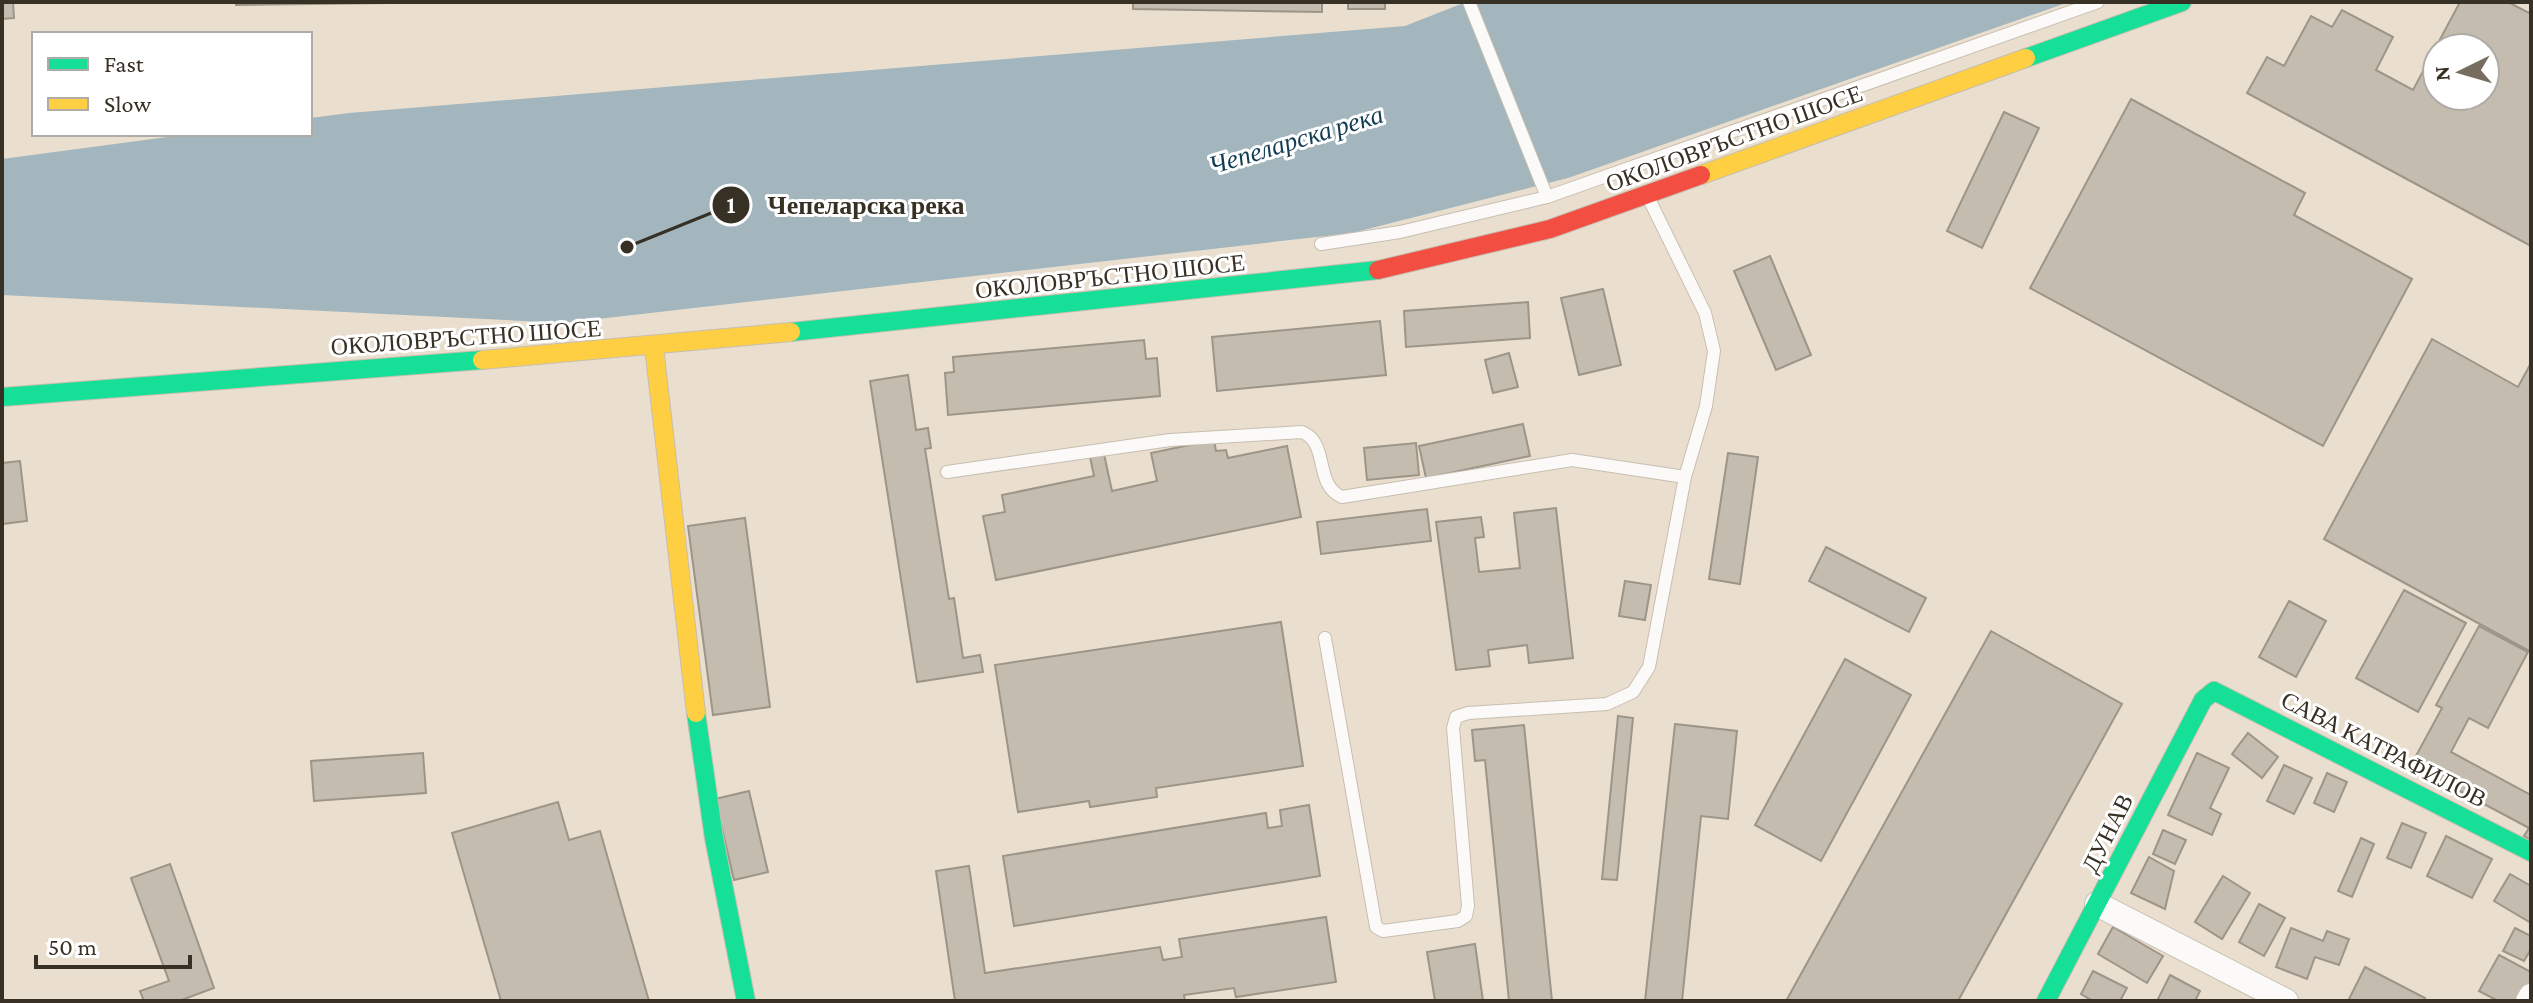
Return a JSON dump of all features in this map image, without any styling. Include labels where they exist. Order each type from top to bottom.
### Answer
[{"type":"street","name":"ОКОЛОВРЪСТНО ШОСЕ","points":[[2,397],[654,347],[1377,270],[1550,229],[2182,2]]},
{"type":"street","points":[[654,347],[700,767],[723,903],[746,1001]]},
{"type":"street","name":"САВА КАТРАФИЛОВ","points":[[2214,691],[2230,696],[2531,852]]},
{"type":"street","name":"ДУНАВ","points":[[2046,1001],[2203,700],[2214,691]]},
{"type":"street","points":[[2097,904],[2286,1001]]},
{"type":"lane","points":[[1469,2],[1547,197]]},
{"type":"lane","points":[[1321,244],[1400,232],[1547,197],[2098,2]]},
{"type":"lane","points":[[1325,638],[1372,919],[1383,931],[1458,921],[1466,916],[1468,906],[1453,728],[1456,717],[1468,713],[1607,704],[1633,692],[1649,667],[1685,477],[1706,406],[1714,351],[1705,313],[1647,195]]},
{"type":"lane","points":[[947,472],[1170,440],[1302,432],[1316,442],[1327,486],[1342,497],[1572,460],[1685,477]]},
{"type":"water","points":[[1466,2],[2069,2],[1568,178],[1352,233],[563,323],[2,295],[2,159],[175,136],[312,136],[312,118],[349,113],[1405,26]]},
{"type":"building","points":[[2,2],[13,2],[14,18],[2,19]]},
{"type":"building","points":[[236,2],[470,2],[236,5]]},
{"type":"building","points":[[1133,2],[1322,2],[1322,12],[1133,9]]},
{"type":"building","points":[[1348,2],[1385,2],[1385,9],[1348,9]]},
{"type":"building","points":[[2460,2],[2508,2],[2529,13],[2531,9],[2531,246],[2247,93],[2267,57],[2284,66],[2311,16],[2332,27],[2342,10],[2393,37],[2376,70],[2413,90],[2421,75],[2421,112],[2501,112],[2501,32],[2444,32]]},
{"type":"building","points":[[2131,99],[2305,193],[2294,215],[2412,279],[2323,446],[2030,288]]},
{"type":"building","points":[[2004,112],[2039,128],[1982,248],[1947,231]]},
{"type":"building","points":[[1770,256],[1811,355],[1776,370],[1734,271]]},
{"type":"building","points":[[1603,289],[1621,365],[1579,375],[1561,298]]},
{"type":"building","points":[[1528,302],[1530,338],[1406,347],[1404,311]]},
{"type":"building","points":[[1380,321],[1386,375],[1217,391],[1212,337]]},
{"type":"building","points":[[2432,339],[2518,387],[2531,363],[2531,652],[2324,539]]},
{"type":"building","points":[[1144,340],[1146,359],[1157,358],[1160,396],[948,415],[945,373],[954,372],[953,357]]},
{"type":"building","points":[[1509,353],[1518,387],[1493,393],[1485,360]]},
{"type":"building","points":[[908,375],[916,430],[928,428],[931,448],[925,449],[949,599],[954,598],[963,658],[980,655],[983,672],[917,682],[870,381]]},
{"type":"building","points":[[1523,424],[1530,456],[1426,478],[1419,446]]},
{"type":"building","points":[[1214,440],[1216,451],[1226,450],[1228,458],[1287,446],[1301,517],[996,580],[983,516],[1005,512],[1002,495],[1094,476],[1090,457],[1104,454],[1112,491],[1157,481],[1151,453]]},
{"type":"building","points":[[1416,443],[1419,475],[1367,480],[1364,448]]},
{"type":"building","points":[[1728,453],[1758,457],[1740,584],[1709,579]]},
{"type":"building","points":[[20,461],[27,521],[2,524],[2,463]]},
{"type":"building","points":[[1556,508],[1573,658],[1529,663],[1527,645],[1488,650],[1490,666],[1456,670],[1436,522],[1481,517],[1484,537],[1475,538],[1479,572],[1520,568],[1514,513]]},
{"type":"building","points":[[1427,509],[1431,541],[1321,554],[1317,522]]},
{"type":"building","points":[[745,518],[770,707],[713,715],[688,526]]},
{"type":"building","points":[[1826,547],[1926,598],[1909,632],[1809,581]]},
{"type":"building","points":[[1625,581],[1651,585],[1645,620],[1619,616]]},
{"type":"building","points":[[2404,590],[2466,623],[2418,712],[2356,678]]},
{"type":"building","points":[[2289,601],[2326,621],[2296,677],[2259,657]]},
{"type":"building","points":[[1281,622],[1303,766],[1156,788],[1157,797],[1090,807],[1089,801],[1018,812],[995,665]]},
{"type":"building","points":[[2479,626],[2528,652],[2488,728],[2469,718],[2451,752],[2531,795],[2531,840],[2524,836],[2529,828],[2411,765],[2442,708],[2436,705]]},
{"type":"building","points":[[1991,631],[2122,704],[1958,1001],[1786,1001]]},
{"type":"building","points":[[1845,659],[1911,695],[1821,861],[1755,825]]},
{"type":"building","points":[[1618,716],[1633,718],[1617,880],[1602,879]]},
{"type":"building","points":[[1675,724],[1737,731],[1728,819],[1701,816],[1682,1001],[1645,1001]]},
{"type":"building","points":[[1524,725],[1552,1001],[1509,1001],[1485,760],[1475,761],[1472,730]]},
{"type":"building","points":[[2248,733],[2278,757],[2262,778],[2232,754]]},
{"type":"building","points":[[423,753],[426,793],[314,801],[311,761]]},
{"type":"building","points":[[2197,753],[2229,768],[2210,808],[2221,814],[2212,835],[2168,815]]},
{"type":"building","points":[[2284,765],[2312,778],[2294,814],[2267,801]]},
{"type":"building","points":[[2327,773],[2347,782],[2334,812],[2314,803]]},
{"type":"building","points":[[749,791],[768,872],[734,880],[715,799]]},
{"type":"building","points":[[558,802],[569,840],[600,831],[649,1001],[501,1001],[452,833]]},
{"type":"building","points":[[1309,805],[1320,876],[1014,926],[1003,856],[1266,813],[1268,828],[1282,826],[1280,810]]},
{"type":"building","points":[[2402,823],[2426,833],[2411,868],[2387,858]]},
{"type":"building","points":[[2163,830],[2186,840],[2175,864],[2153,854]]},
{"type":"building","points":[[2446,836],[2492,859],[2472,898],[2427,876]]},
{"type":"building","points":[[2361,838],[2374,844],[2352,897],[2338,891]]},
{"type":"building","points":[[2149,857],[2174,871],[2165,909],[2131,893]]},
{"type":"building","points":[[170,864],[214,988],[179,1001],[144,1001],[140,991],[169,981],[131,878]]},
{"type":"building","points":[[969,866],[985,973],[1160,947],[1163,960],[1182,957],[1179,939],[1326,917],[1336,982],[1236,997],[1234,988],[1184,995],[1185,1001],[955,1001],[936,871]]},
{"type":"building","points":[[2510,874],[2531,886],[2531,923],[2494,901]]},
{"type":"building","points":[[2223,876],[2250,893],[2222,939],[2195,922]]},
{"type":"building","points":[[2259,904],[2285,918],[2264,956],[2239,942]]},
{"type":"building","points":[[2113,927],[2163,956],[2147,983],[2098,954]]},
{"type":"building","points":[[2291,928],[2323,941],[2327,931],[2349,939],[2339,965],[2315,957],[2307,979],[2276,967]]},
{"type":"building","points":[[2515,928],[2531,936],[2531,949],[2524,961],[2503,951]]},
{"type":"building","points":[[1475,944],[1483,1001],[1435,1001],[1427,952]]},
{"type":"building","points":[[2499,955],[2531,972],[2531,981],[2520,1001],[2498,1001],[2479,991]]},
{"type":"building","points":[[2365,967],[2425,998],[2424,1001],[2348,1001]]},
{"type":"building","points":[[2093,971],[2127,988],[2120,1001],[2093,1001],[2081,994]]},
{"type":"building","points":[[2170,975],[2200,991],[2195,1001],[2157,1001]]},
{"type":"traffic: fast","points":[[2026,58],[2182,2]]},
{"type":"traffic: fast","points":[[791,332],[1378,270]]},
{"type":"traffic: fast","points":[[2,397],[482,360]]},
{"type":"traffic: fast","points":[[2046,1001],[2203,700],[2214,691],[2531,852]]},
{"type":"traffic: fast","points":[[696,713],[714,838],[746,1001]]},
{"type":"traffic: slow","points":[[1701,175],[2026,58]]},
{"type":"traffic: slow","points":[[482,360],[791,332]]},
{"type":"traffic: slow","points":[[654,347],[696,713]]},
{"type":"traffic: jam","points":[[1378,270],[1550,229],[1701,175]]},
{"type":"place","name":"Чепеларска река","points":[[627,247]]}]
